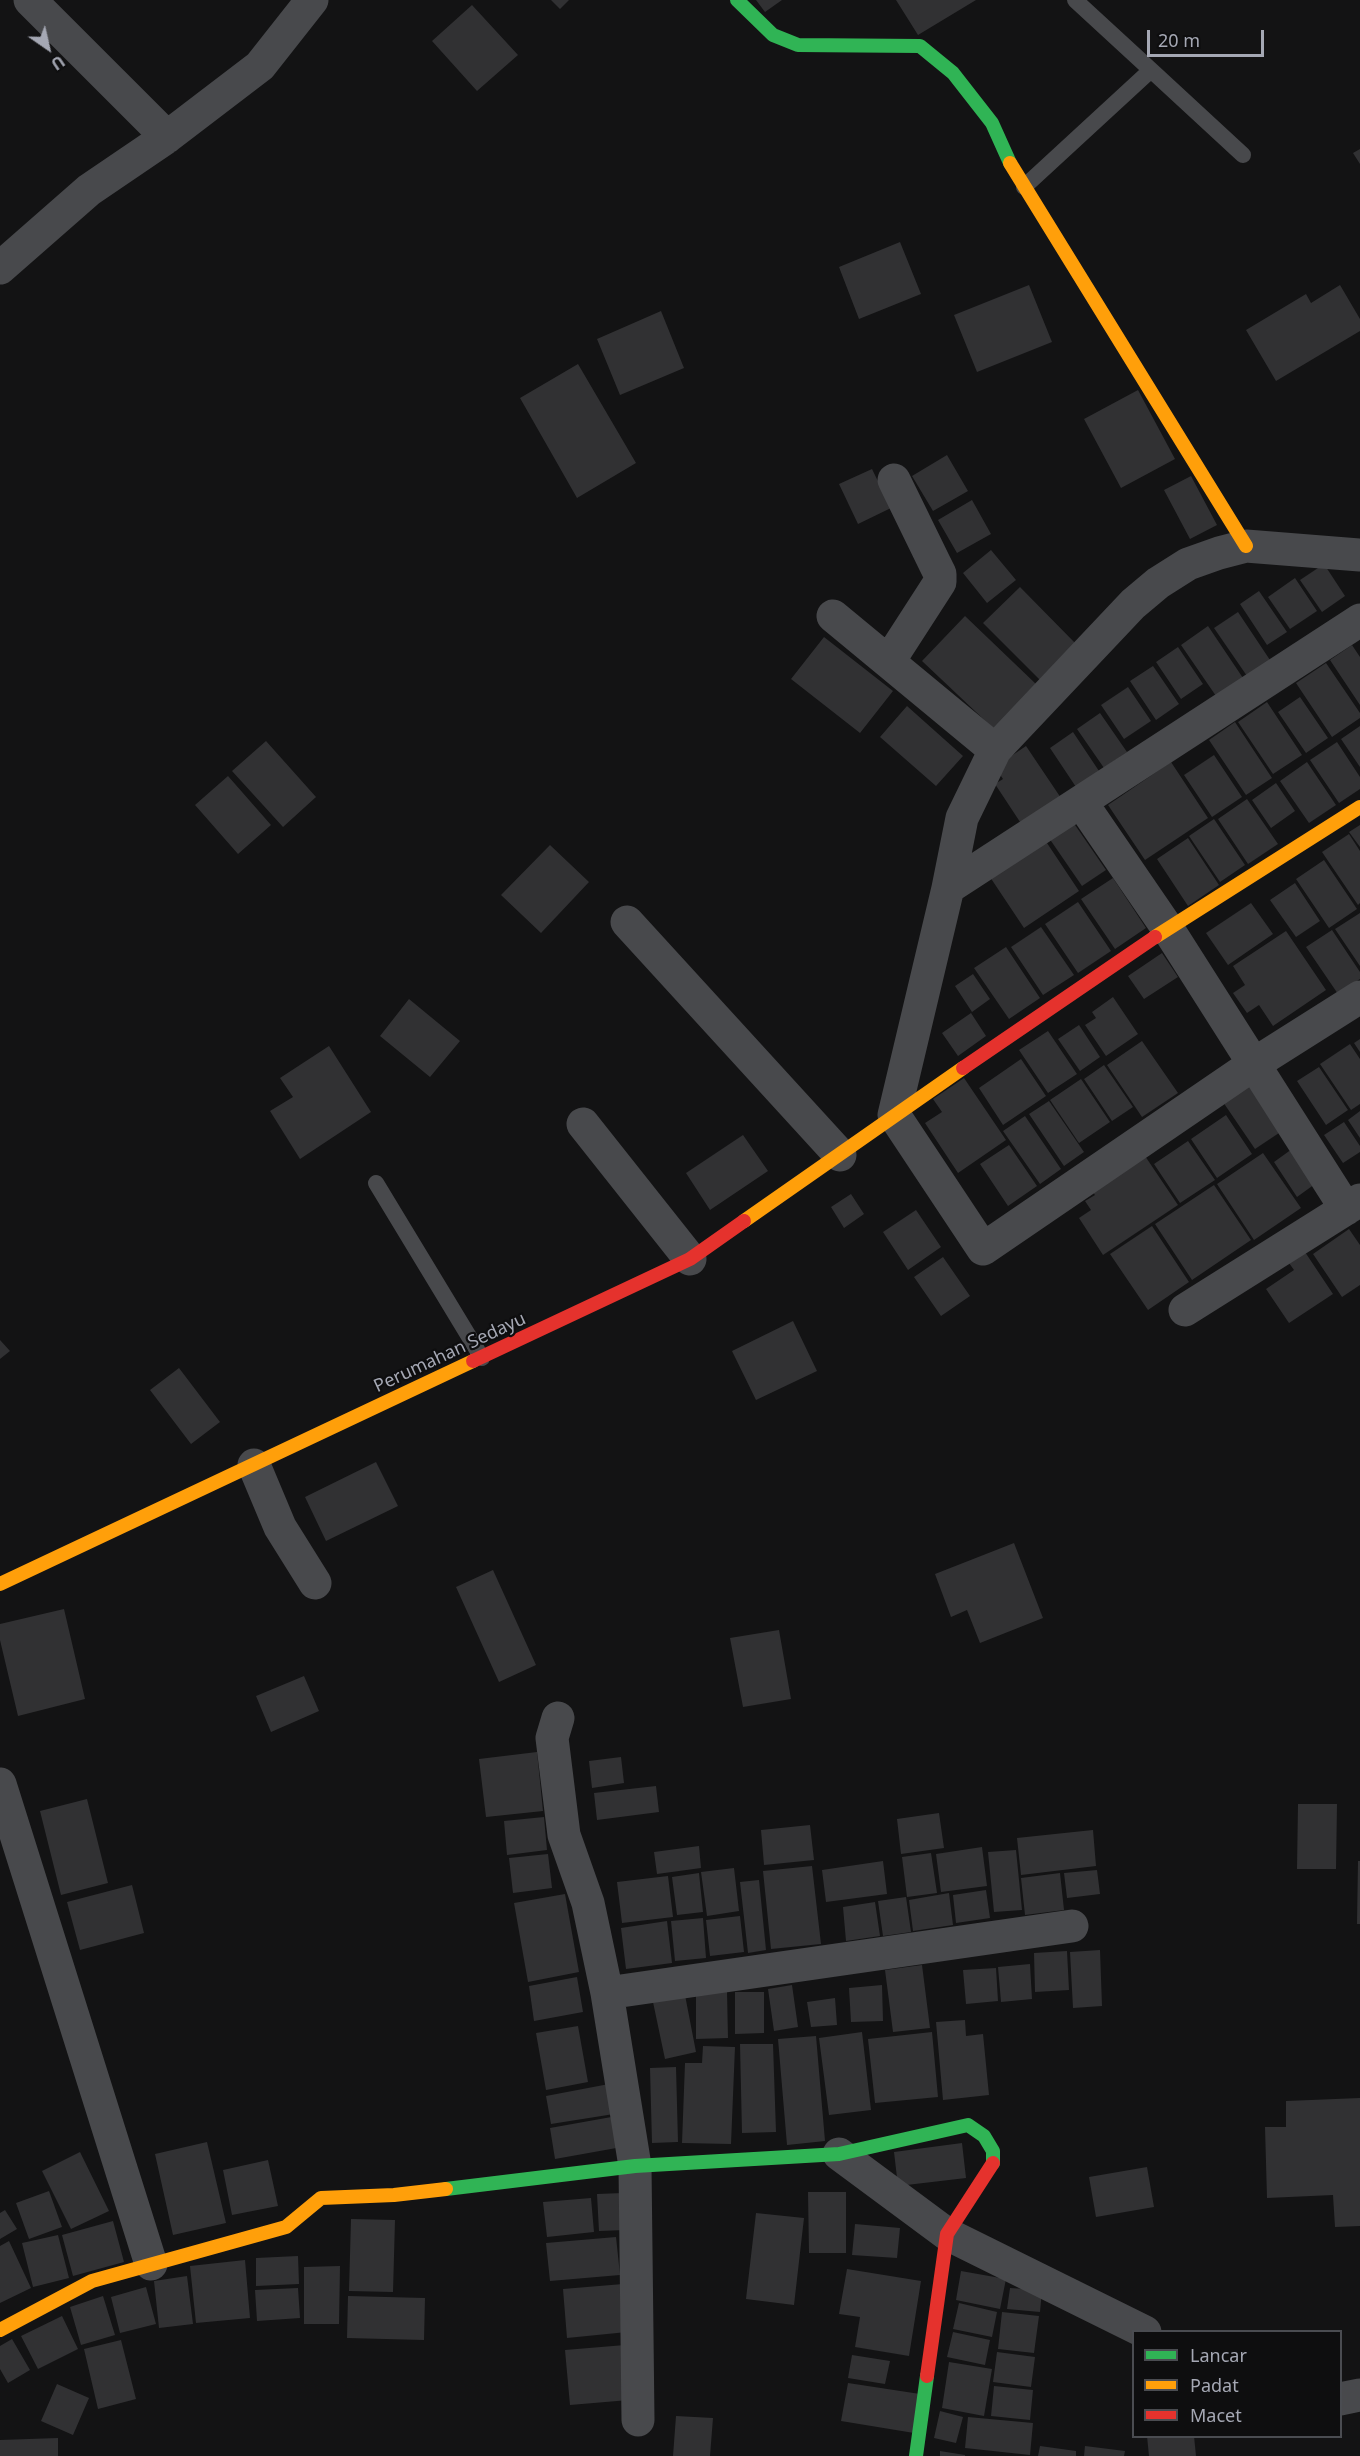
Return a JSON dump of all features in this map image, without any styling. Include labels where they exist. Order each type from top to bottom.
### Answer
[{"type":"street","points":[[30,0],[167,137]]},
{"type":"street","points":[[0,268],[89,190],[167,137],[260,66],[312,0]]},
{"type":"street","points":[[737,0],[773,35],[798,45],[920,46],[953,73],[992,123],[1006,158],[1246,546]]},
{"type":"street","points":[[889,661],[940,582],[936,564],[894,480]]},
{"type":"street","points":[[1358,559],[1246,546],[1219,552],[1188,564],[1132,603],[995,750],[962,818],[948,888],[894,1115],[983,1249],[1254,1064],[1360,997]]},
{"type":"street","points":[[833,616],[995,750]]},
{"type":"street","points":[[948,888],[1360,620]]},
{"type":"street","points":[[1081,802],[1168,929],[1254,1064],[1353,1204],[1185,1310]]},
{"type":"street","name":"Perumahan Sedayu","points":[[0,1584],[690,1259],[894,1115],[1168,929],[1360,807]]},
{"type":"street","points":[[627,922],[840,1155]]},
{"type":"street","points":[[583,1124],[690,1259]]},
{"type":"street","points":[[254,1465],[280,1527],[315,1583]]},
{"type":"street","points":[[558,1718],[552,1738],[564,1835],[588,1903],[607,1993],[635,2166],[638,2420]]},
{"type":"street","points":[[0,1784],[151,2264]]},
{"type":"street","points":[[607,1993],[1072,1926]]},
{"type":"street","points":[[0,2330],[92,2281],[286,2227],[321,2198],[394,2195],[635,2166],[839,2154],[968,2125],[984,2136],[993,2151],[993,2163],[947,2234],[916,2456]]},
{"type":"street","points":[[839,2154],[947,2234],[1143,2330]]},
{"type":"street","points":[[1342,2399],[1360,2395]]},
{"type":"lane","points":[[1075,0],[1243,155]]},
{"type":"lane","points":[[1024,186],[1151,69]]},
{"type":"lane","points":[[376,1183],[482,1358]]},
{"type":"building","points":[[551,0],[569,0],[560,9]]},
{"type":"building","points":[[756,0],[782,0],[765,12]]},
{"type":"building","points":[[896,0],[976,0],[918,35]]},
{"type":"building","points":[[472,5],[518,55],[477,91],[432,41]]},
{"type":"building","points":[[1360,149],[1360,164],[1353,153]]},
{"type":"building","points":[[900,242],[921,294],[859,319],[839,267]]},
{"type":"building","points":[[1029,285],[1052,342],[977,372],[954,315]]},
{"type":"building","points":[[1340,285],[1360,319],[1360,331],[1276,381],[1246,330],[1306,294],[1311,303]]},
{"type":"building","points":[[661,311],[684,368],[620,395],[597,339]]},
{"type":"building","points":[[578,364],[636,463],[577,498],[520,398]]},
{"type":"building","points":[[1138,390],[1175,459],[1121,488],[1084,419]]},
{"type":"building","points":[[947,455],[968,491],[933,511],[912,476]]},
{"type":"building","points":[[872,469],[891,508],[858,524],[839,484]]},
{"type":"building","points":[[1191,476],[1217,525],[1190,539],[1164,490]]},
{"type":"building","points":[[972,500],[991,534],[957,553],[938,520]]},
{"type":"building","points":[[991,550],[1016,580],[987,603],[963,573]]},
{"type":"building","points":[[1324,564],[1345,596],[1322,612],[1300,580]]},
{"type":"building","points":[[1295,578],[1317,611],[1290,629],[1268,597]]},
{"type":"building","points":[[1020,587],[1077,645],[1041,681],[983,623]]},
{"type":"building","points":[[1259,591],[1287,632],[1267,645],[1240,604]]},
{"type":"building","points":[[1238,612],[1270,660],[1247,676],[1214,628]]},
{"type":"building","points":[[965,616],[1037,685],[995,730],[922,661]]},
{"type":"building","points":[[1208,626],[1243,678],[1216,696],[1181,645]]},
{"type":"building","points":[[824,637],[893,691],[860,733],[791,679]]},
{"type":"building","points":[[1352,645],[1360,657],[1360,705],[1330,660]]},
{"type":"building","points":[[1178,647],[1203,684],[1181,699],[1156,662]]},
{"type":"building","points":[[1326,663],[1360,713],[1360,718],[1332,737],[1296,683]]},
{"type":"building","points":[[1153,666],[1179,704],[1156,720],[1130,681]]},
{"type":"building","points":[[1128,687],[1151,721],[1124,739],[1101,705]]},
{"type":"building","points":[[1300,697],[1328,738],[1306,753],[1278,712]]},
{"type":"building","points":[[1267,702],[1302,755],[1273,774],[1238,722]]},
{"type":"building","points":[[907,706],[963,756],[936,786],[880,737]]},
{"type":"building","points":[[1100,713],[1127,752],[1104,768],[1077,729]]},
{"type":"building","points":[[1235,722],[1272,778],[1246,795],[1209,740]]},
{"type":"building","points":[[1360,726],[1360,767],[1341,739]]},
{"type":"building","points":[[1073,732],[1099,771],[1076,787],[1050,748]]},
{"type":"building","points":[[266,741],[316,797],[283,827],[232,771]]},
{"type":"building","points":[[1337,742],[1360,777],[1360,789],[1339,803],[1310,760]]},
{"type":"building","points":[[1026,746],[1063,801],[1024,828],[995,784],[1003,779],[995,767]]},
{"type":"building","points":[[1214,755],[1242,797],[1212,817],[1184,775]]},
{"type":"building","points":[[1171,762],[1208,818],[1145,860],[1108,805]]},
{"type":"building","points":[[1307,762],[1336,805],[1309,823],[1280,781]]},
{"type":"building","points":[[228,776],[271,825],[238,854],[195,805]]},
{"type":"building","points":[[1276,783],[1295,811],[1271,828],[1252,800]]},
{"type":"building","points":[[1247,799],[1278,844],[1248,864],[1218,819]]},
{"type":"building","points":[[1214,819],[1245,865],[1220,882],[1189,836]]},
{"type":"building","points":[[1073,822],[1106,870],[1082,886],[1049,838]]},
{"type":"building","points":[[1360,825],[1360,847],[1349,832]]},
{"type":"building","points":[[1349,834],[1360,851],[1360,903],[1358,905],[1322,852]]},
{"type":"building","points":[[1188,838],[1219,885],[1188,906],[1157,859]]},
{"type":"building","points":[[1045,840],[1079,891],[1024,928],[990,877]]},
{"type":"building","points":[[550,845],[589,882],[541,933],[501,895]]},
{"type":"building","points":[[1324,860],[1357,909],[1329,928],[1296,879]]},
{"type":"building","points":[[1113,878],[1146,928],[1115,949],[1081,899]]},
{"type":"building","points":[[1295,883],[1320,921],[1296,937],[1270,900]]},
{"type":"building","points":[[1078,902],[1111,951],[1078,973],[1045,924]]},
{"type":"building","points":[[1251,903],[1273,934],[1228,965],[1206,933]]},
{"type":"building","points":[[1360,913],[1360,966],[1335,929]]},
{"type":"building","points":[[1041,927],[1074,975],[1043,995],[1011,947]]},
{"type":"building","points":[[1332,930],[1360,972],[1360,979],[1338,994],[1306,947]]},
{"type":"building","points":[[1286,931],[1326,990],[1273,1026],[1259,1005],[1247,1013],[1233,993],[1245,985],[1233,966]]},
{"type":"building","points":[[1006,947],[1040,998],[1009,1019],[974,968]]},
{"type":"building","points":[[1162,953],[1178,977],[1144,999],[1128,976]]},
{"type":"building","points":[[973,974],[990,999],[972,1012],[955,986]]},
{"type":"building","points":[[1113,997],[1138,1034],[1106,1056],[1085,1025],[1096,1018],[1092,1012]]},
{"type":"building","points":[[409,999],[460,1041],[430,1077],[380,1036]]},
{"type":"building","points":[[971,1013],[986,1036],[958,1056],[942,1033]]},
{"type":"building","points":[[1079,1025],[1100,1057],[1080,1071],[1058,1039]]},
{"type":"building","points":[[1048,1031],[1077,1074],[1048,1093],[1019,1050]]},
{"type":"building","points":[[1360,1039],[1360,1052],[1354,1043]]},
{"type":"building","points":[[1142,1041],[1178,1093],[1142,1117],[1107,1065]]},
{"type":"building","points":[[1350,1044],[1360,1059],[1360,1104],[1351,1110],[1320,1064]]},
{"type":"building","points":[[329,1046],[371,1112],[300,1159],[270,1111],[293,1097],[280,1078]]},
{"type":"building","points":[[1021,1059],[1046,1096],[1003,1125],[979,1088]]},
{"type":"building","points":[[1104,1065],[1133,1107],[1112,1121],[1084,1079]]},
{"type":"building","points":[[1319,1067],[1348,1110],[1326,1125],[1297,1081]]},
{"type":"building","points":[[964,1078],[1006,1140],[958,1173],[925,1123],[942,1112],[933,1099]]},
{"type":"building","points":[[1081,1079],[1110,1122],[1079,1143],[1050,1100]]},
{"type":"building","points":[[1250,1084],[1282,1131],[1255,1149],[1223,1102]]},
{"type":"building","points":[[1049,1101],[1084,1152],[1064,1166],[1029,1114]]},
{"type":"building","points":[[1360,1111],[1360,1138],[1348,1120]]},
{"type":"building","points":[[1226,1115],[1252,1154],[1217,1178],[1191,1139]]},
{"type":"building","points":[[1025,1116],[1061,1169],[1040,1184],[1003,1131]]},
{"type":"building","points":[[1344,1122],[1360,1146],[1360,1152],[1343,1163],[1324,1135]]},
{"type":"building","points":[[743,1135],[768,1171],[710,1210],[686,1173]]},
{"type":"building","points":[[1188,1141],[1215,1180],[1180,1203],[1154,1164]]},
{"type":"building","points":[[1009,1145],[1037,1186],[1008,1206],[980,1164]]},
{"type":"building","points":[[1292,1149],[1315,1184],[1297,1197],[1274,1162]]},
{"type":"building","points":[[1141,1150],[1178,1205],[1103,1255],[1079,1218],[1091,1210],[1085,1201],[1095,1195],[1088,1186]]},
{"type":"building","points":[[1263,1153],[1301,1208],[1254,1240],[1217,1184]]},
{"type":"building","points":[[1214,1185],[1251,1240],[1192,1280],[1155,1224]]},
{"type":"building","points":[[851,1194],[864,1214],[844,1228],[831,1207]]},
{"type":"building","points":[[916,1210],[941,1247],[908,1270],[883,1232]]},
{"type":"building","points":[[1152,1226],[1189,1282],[1148,1310],[1110,1254]]},
{"type":"building","points":[[1349,1229],[1360,1245],[1360,1285],[1342,1297],[1313,1254]]},
{"type":"building","points":[[1305,1252],[1333,1294],[1289,1323],[1266,1289],[1294,1270],[1289,1263]]},
{"type":"building","points":[[943,1257],[970,1296],[941,1316],[914,1277]]},
{"type":"building","points":[[793,1321],[817,1371],[756,1400],[732,1351]]},
{"type":"building","points":[[0,1340],[10,1351],[0,1359]]},
{"type":"building","points":[[179,1368],[220,1422],[191,1444],[150,1390]]},
{"type":"building","points":[[376,1462],[398,1506],[326,1541],[305,1497]]},
{"type":"building","points":[[1014,1543],[1043,1618],[980,1643],[967,1610],[951,1617],[935,1574]]},
{"type":"building","points":[[493,1570],[536,1665],[499,1682],[456,1587]]},
{"type":"building","points":[[64,1609],[85,1699],[18,1716],[0,1640],[0,1624]]},
{"type":"building","points":[[779,1630],[791,1699],[743,1707],[730,1638]]},
{"type":"building","points":[[304,1676],[319,1711],[271,1732],[256,1696]]},
{"type":"building","points":[[537,1752],[543,1811],[486,1817],[479,1759]]},
{"type":"building","points":[[621,1757],[624,1783],[592,1788],[589,1761]]},
{"type":"building","points":[[656,1786],[659,1812],[597,1820],[594,1793]]},
{"type":"building","points":[[87,1799],[108,1883],[61,1895],[40,1811]]},
{"type":"building","points":[[1298,1804],[1337,1804],[1336,1869],[1297,1869]]},
{"type":"building","points":[[939,1813],[944,1848],[901,1854],[897,1819]]},
{"type":"building","points":[[544,1817],[547,1850],[507,1855],[504,1821]]},
{"type":"building","points":[[810,1825],[814,1860],[764,1865],[761,1830]]},
{"type":"building","points":[[1093,1830],[1096,1866],[1021,1875],[1017,1838]]},
{"type":"building","points":[[699,1846],[701,1868],[657,1874],[654,1852]]},
{"type":"building","points":[[982,1847],[987,1886],[941,1892],[936,1854]]},
{"type":"building","points":[[1016,1850],[1022,1910],[994,1912],[988,1852]]},
{"type":"building","points":[[931,1853],[937,1893],[907,1897],[902,1857]]},
{"type":"building","points":[[548,1854],[552,1888],[513,1893],[509,1858]]},
{"type":"building","points":[[883,1861],[887,1894],[826,1902],[822,1870]]},
{"type":"building","points":[[1358,1861],[1360,1861],[1360,1924],[1357,1924]]},
{"type":"building","points":[[812,1866],[821,1944],[771,1949],[763,1871]]},
{"type":"building","points":[[734,1868],[739,1911],[707,1916],[701,1872]]},
{"type":"building","points":[[1097,1870],[1100,1894],[1067,1898],[1064,1873]]},
{"type":"building","points":[[699,1873],[703,1912],[677,1915],[672,1877]]},
{"type":"building","points":[[1060,1873],[1064,1910],[1025,1915],[1021,1878]]},
{"type":"building","points":[[668,1876],[673,1917],[622,1923],[617,1882]]},
{"type":"building","points":[[759,1880],[766,1950],[748,1953],[740,1882]]},
{"type":"building","points":[[132,1885],[144,1933],[80,1950],[67,1902]]},
{"type":"building","points":[[986,1890],[990,1918],[956,1923],[953,1895]]},
{"type":"building","points":[[949,1893],[953,1925],[913,1931],[909,1900]]},
{"type":"building","points":[[565,1894],[579,1972],[528,1982],[514,1903]]},
{"type":"building","points":[[906,1897],[911,1932],[883,1936],[878,1901]]},
{"type":"building","points":[[875,1902],[880,1936],[846,1941],[843,1907]]},
{"type":"building","points":[[740,1916],[744,1952],[710,1956],[706,1920]]},
{"type":"building","points":[[703,1918],[706,1958],[675,1961],[671,1921]]},
{"type":"building","points":[[667,1921],[672,1963],[626,1969],[621,1928]]},
{"type":"building","points":[[1100,1950],[1102,2006],[1073,2008],[1070,1952]]},
{"type":"building","points":[[1067,1951],[1069,1990],[1035,1992],[1034,1953]]},
{"type":"building","points":[[1030,1964],[1032,1999],[1001,2002],[998,1967]]},
{"type":"building","points":[[922,1965],[930,2028],[893,2032],[885,1970]]},
{"type":"building","points":[[996,1968],[998,2001],[966,2004],[963,1970]]},
{"type":"building","points":[[577,1977],[583,2012],[534,2021],[529,1986]]},
{"type":"building","points":[[792,1985],[798,2027],[774,2031],[768,1989]]},
{"type":"building","points":[[882,1985],[883,2021],[851,2022],[849,1988]]},
{"type":"building","points":[[727,1991],[728,2038],[696,2039],[696,1992]]},
{"type":"building","points":[[735,1992],[764,1992],[764,2033],[735,2034]]},
{"type":"building","points":[[685,1995],[696,2052],[665,2059],[653,2002]]},
{"type":"building","points":[[835,1998],[837,2025],[811,2027],[807,2002]]},
{"type":"building","points":[[965,2020],[966,2036],[983,2034],[989,2095],[943,2100],[936,2022]]},
{"type":"building","points":[[578,2026],[588,2082],[546,2090],[536,2033]]},
{"type":"building","points":[[862,2032],[871,2110],[829,2115],[819,2038]]},
{"type":"building","points":[[932,2032],[938,2097],[875,2103],[868,2039]]},
{"type":"building","points":[[816,2036],[825,2141],[787,2145],[778,2039]]},
{"type":"building","points":[[740,2044],[773,2044],[776,2132],[742,2133]]},
{"type":"building","points":[[703,2046],[735,2047],[731,2144],[682,2143],[685,2063],[702,2063]]},
{"type":"building","points":[[676,2067],[678,2142],[652,2143],[650,2068]]},
{"type":"building","points":[[609,2084],[614,2114],[551,2124],[546,2096]]},
{"type":"building","points":[[1360,2098],[1360,2226],[1335,2227],[1333,2195],[1267,2198],[1265,2127],[1286,2127],[1286,2101]]},
{"type":"building","points":[[617,2116],[622,2147],[555,2159],[550,2128]]},
{"type":"building","points":[[207,2142],[226,2223],[173,2235],[155,2154]]},
{"type":"building","points":[[962,2143],[966,2178],[898,2186],[894,2152]]},
{"type":"building","points":[[80,2152],[109,2211],[71,2229],[42,2171]]},
{"type":"building","points":[[268,2160],[278,2206],[232,2215],[223,2170]]},
{"type":"building","points":[[1147,2167],[1154,2207],[1096,2217],[1089,2177]]},
{"type":"building","points":[[49,2191],[62,2227],[29,2239],[16,2203]]},
{"type":"building","points":[[808,2192],[846,2192],[846,2253],[809,2253]]},
{"type":"building","points":[[623,2193],[625,2230],[599,2231],[597,2194]]},
{"type":"building","points":[[591,2198],[594,2232],[547,2237],[543,2202]]},
{"type":"building","points":[[5,2210],[17,2229],[0,2239],[0,2213]]},
{"type":"building","points":[[756,2213],[804,2218],[794,2305],[746,2299]]},
{"type":"building","points":[[351,2219],[395,2220],[393,2292],[349,2291]]},
{"type":"building","points":[[113,2221],[124,2262],[73,2276],[62,2235]]},
{"type":"building","points":[[855,2224],[900,2228],[897,2258],[852,2255]]},
{"type":"building","points":[[58,2235],[69,2278],[33,2287],[22,2243]]},
{"type":"building","points":[[616,2237],[620,2275],[550,2281],[546,2243]]},
{"type":"building","points":[[9,2241],[31,2288],[0,2303],[0,2246]]},
{"type":"building","points":[[298,2256],[299,2284],[256,2286],[256,2258]]},
{"type":"building","points":[[245,2260],[250,2318],[196,2323],[190,2266]]},
{"type":"building","points":[[340,2266],[339,2324],[304,2324],[304,2267]]},
{"type":"building","points":[[847,2269],[921,2281],[909,2356],[855,2347],[860,2317],[839,2314]]},
{"type":"building","points":[[961,2271],[1006,2279],[1000,2309],[956,2300]]},
{"type":"building","points":[[187,2276],[193,2324],[159,2328],[154,2281]]},
{"type":"building","points":[[623,2284],[627,2332],[567,2338],[563,2289]]},
{"type":"building","points":[[146,2287],[156,2324],[120,2333],[111,2297]]},
{"type":"building","points":[[298,2288],[300,2318],[257,2321],[255,2290]]},
{"type":"building","points":[[1010,2288],[1042,2290],[1040,2312],[1007,2309]]},
{"type":"building","points":[[103,2296],[115,2335],[81,2345],[70,2307]]},
{"type":"building","points":[[348,2296],[425,2298],[424,2340],[347,2338]]},
{"type":"building","points":[[959,2303],[997,2312],[992,2337],[953,2329]]},
{"type":"building","points":[[1002,2312],[1039,2316],[1034,2353],[998,2349]]},
{"type":"building","points":[[62,2316],[78,2349],[38,2369],[21,2336]]},
{"type":"building","points":[[953,2332],[990,2340],[985,2365],[947,2357]]},
{"type":"building","points":[[12,2339],[30,2370],[8,2383],[0,2369],[0,2346]]},
{"type":"building","points":[[121,2340],[136,2399],[98,2409],[84,2349]]},
{"type":"building","points":[[625,2345],[629,2400],[570,2405],[565,2350]]},
{"type":"building","points":[[997,2352],[1035,2357],[1031,2387],[993,2382]]},
{"type":"building","points":[[852,2355],[890,2361],[885,2384],[848,2378]]},
{"type":"building","points":[[949,2362],[992,2369],[984,2416],[942,2408]]},
{"type":"building","points":[[848,2383],[920,2394],[914,2433],[841,2421]]},
{"type":"building","points":[[57,2384],[89,2398],[73,2435],[41,2421]]},
{"type":"building","points":[[994,2386],[1033,2390],[1030,2420],[991,2416]]},
{"type":"building","points":[[940,2411],[963,2417],[956,2443],[934,2438]]},
{"type":"building","points":[[676,2416],[713,2418],[710,2456],[673,2456]]},
{"type":"building","points":[[968,2417],[1033,2423],[1030,2455],[965,2448]]},
{"type":"building","points":[[58,2438],[58,2456],[0,2456],[0,2440]]},
{"type":"building","points":[[1147,2438],[1194,2438],[1196,2456],[1149,2456]]},
{"type":"building","points":[[1040,2446],[1076,2451],[1076,2456],[1038,2456]]},
{"type":"building","points":[[1085,2446],[1125,2451],[1124,2456],[1084,2456]]},
{"type":"building","points":[[940,2451],[965,2455],[965,2456],[940,2456]]},
{"type":"traffic: fast","points":[[737,0],[773,35],[798,45],[920,46],[953,73],[992,123],[1010,163]]},
{"type":"traffic: fast","points":[[446,2189],[635,2166],[839,2154],[968,2125],[984,2136],[993,2151],[993,2163]]},
{"type":"traffic: fast","points":[[916,2456],[927,2376]]},
{"type":"traffic: slow","points":[[1010,163],[1246,546]]},
{"type":"traffic: slow","points":[[1155,937],[1360,807]]},
{"type":"traffic: slow","points":[[744,1221],[963,1068]]},
{"type":"traffic: slow","points":[[0,1584],[473,1361]]},
{"type":"traffic: slow","points":[[0,2330],[92,2281],[286,2227],[321,2198],[394,2195],[446,2189]]},
{"type":"traffic: jam","points":[[963,1068],[1155,937]]},
{"type":"traffic: jam","points":[[473,1361],[690,1259],[744,1221]]},
{"type":"traffic: jam","points":[[927,2376],[947,2234],[993,2163]]}]
